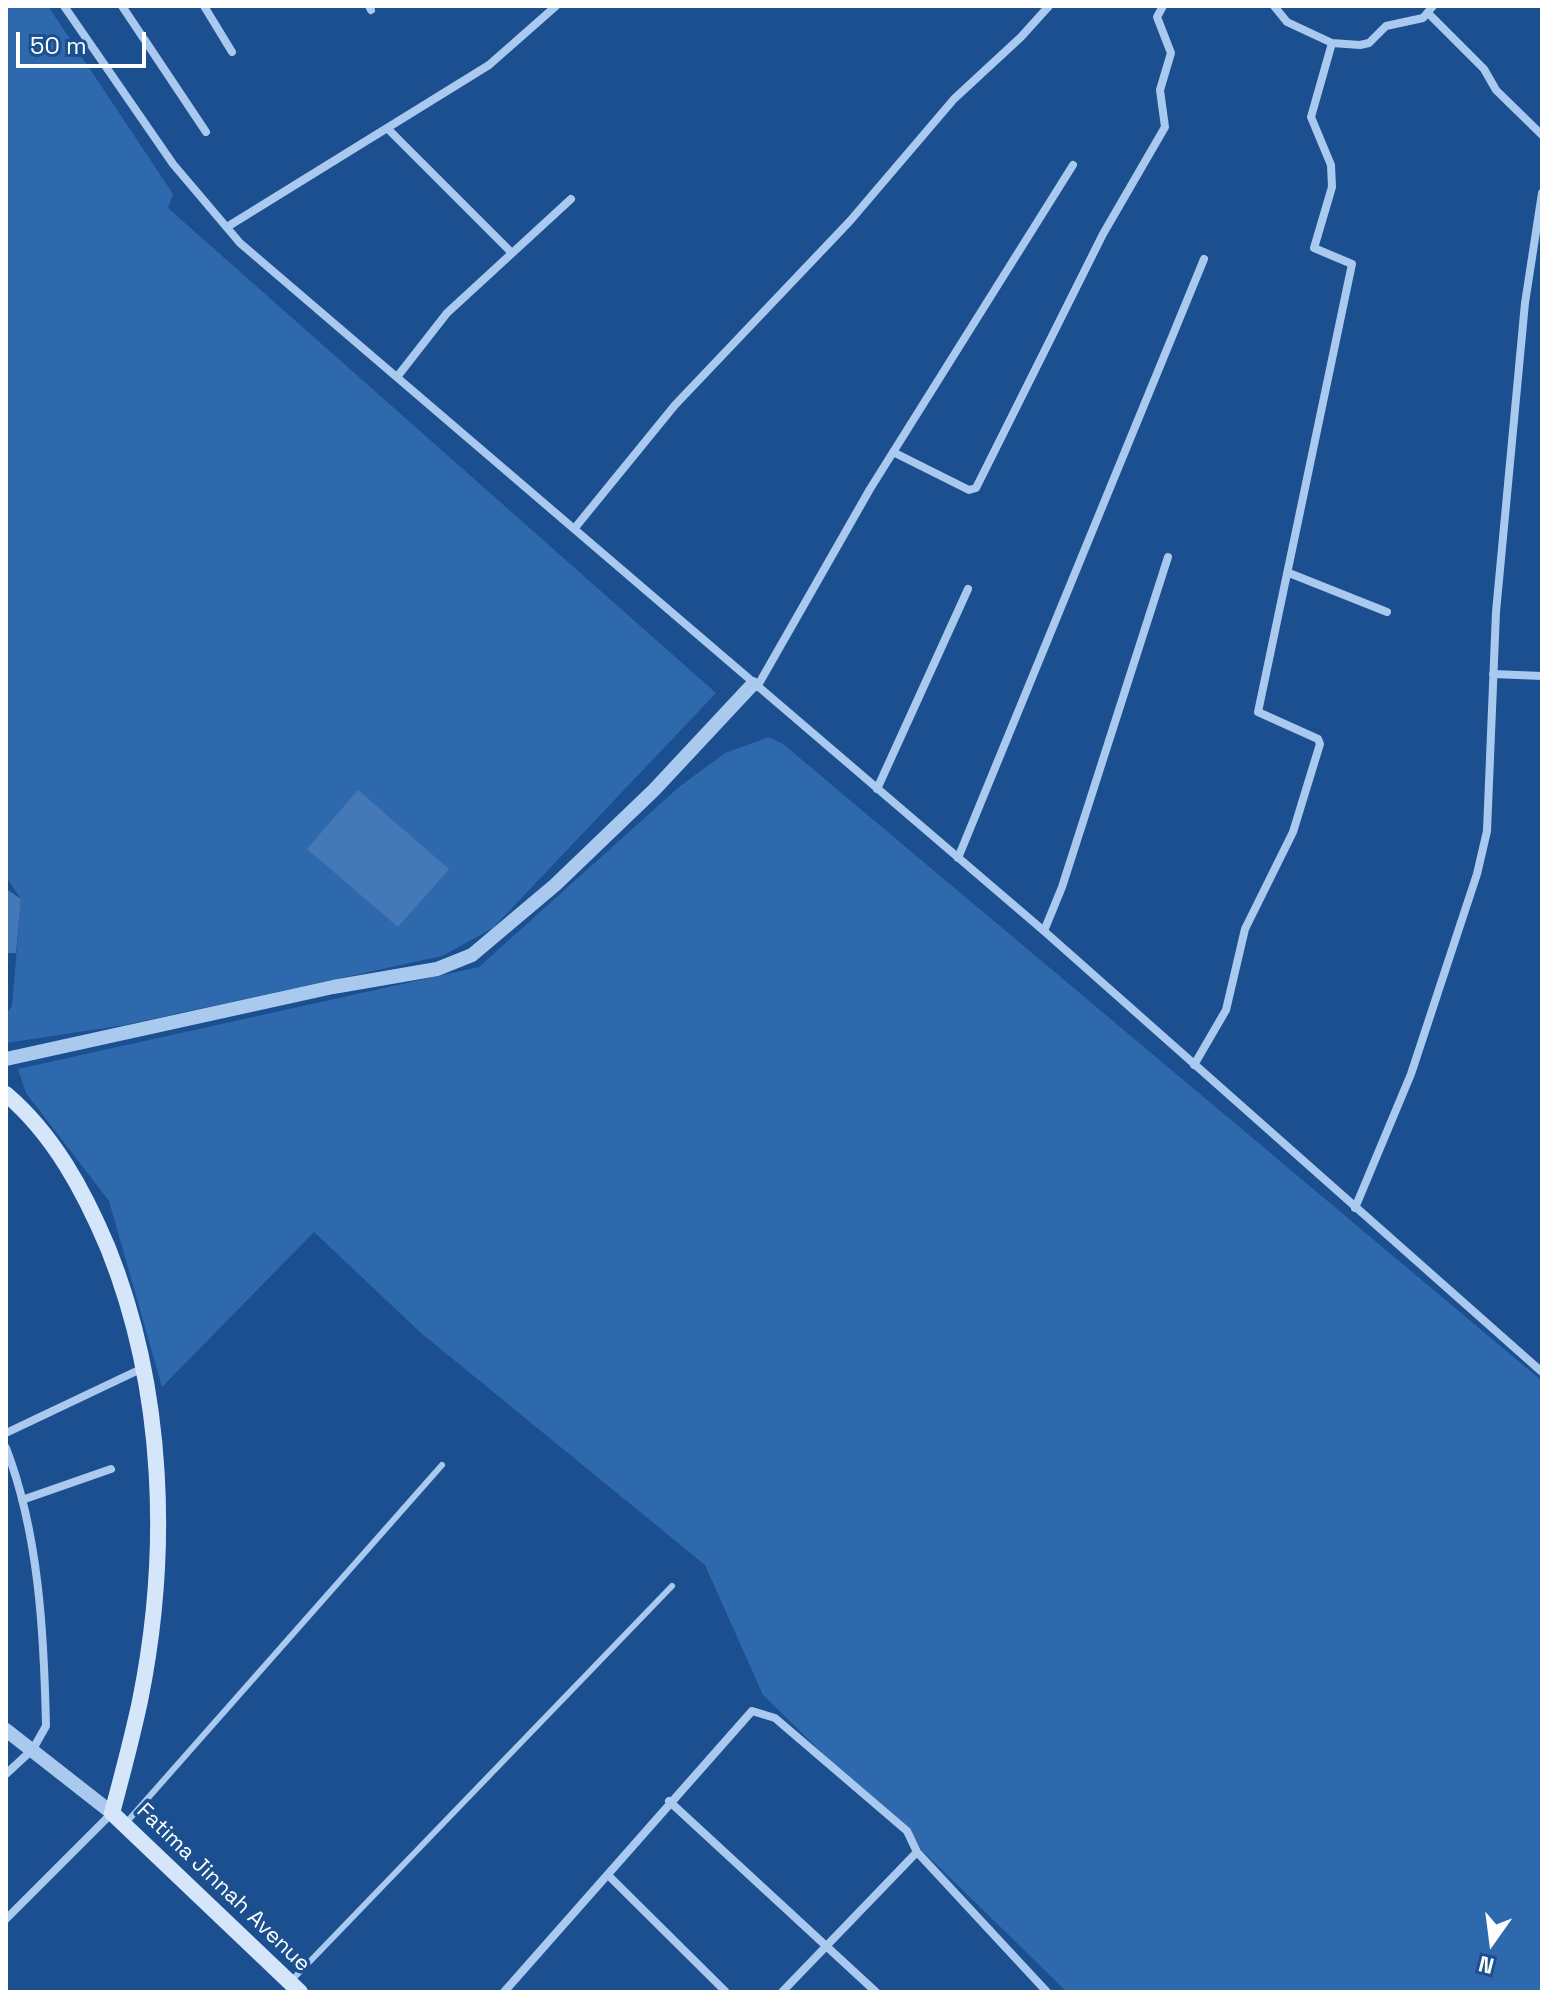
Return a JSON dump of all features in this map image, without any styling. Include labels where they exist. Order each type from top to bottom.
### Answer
[{"type":"main road","name":"Fatima Jinnah Avenue","points":[[6,1094],[30,1115],[86,1194],[119,1277],[145,1367],[151,1400],[157,1526],[152,1618],[140,1700],[112,1813],[294,1987]]},
{"type":"street","points":[[64,6],[173,164],[240,243],[1044,931],[1542,1372]]},
{"type":"street","points":[[122,6],[206,132]]},
{"type":"street","points":[[204,6],[232,52]]},
{"type":"street","points":[[227,227],[489,65],[556,6]]},
{"type":"street","points":[[574,529],[675,405],[850,221],[954,99],[1021,37],[1049,6]]},
{"type":"street","points":[[893,452],[969,490],[976,488],[1103,234],[1165,127],[1167,119],[1160,90],[1171,53],[1157,17],[1163,6]]},
{"type":"street","points":[[1274,6],[1287,22],[1332,43],[1369,43],[1386,26],[1423,18],[1430,10],[1484,69],[1496,90],[1542,135]]},
{"type":"street","points":[[1194,1065],[1229,1002],[1245,929],[1293,832],[1320,744],[1318,739],[1258,712],[1352,264],[1314,248],[1332,187],[1331,165],[1311,117],[1332,43]]},
{"type":"street","points":[[387,128],[511,252]]},
{"type":"street","points":[[6,1059],[333,987],[437,969],[472,955],[555,885],[654,790],[755,686],[893,452],[1073,165]]},
{"type":"street","points":[[1355,1208],[1411,1074],[1477,874],[1487,831],[1493,674],[1525,303],[1537,204],[1542,193]]},
{"type":"street","points":[[397,377],[447,313],[571,199]]},
{"type":"street","points":[[958,858],[1204,259]]},
{"type":"street","points":[[1044,931],[1062,887],[1168,557]]},
{"type":"street","points":[[1289,573],[1387,612]]},
{"type":"street","points":[[877,789],[968,589]]},
{"type":"street","points":[[1493,674],[1542,676]]},
{"type":"street","points":[[6,1433],[145,1367]]},
{"type":"street","points":[[6,1448],[22,1500],[38,1604],[46,1702],[46,1726],[33,1749],[6,1774]]},
{"type":"street","points":[[22,1500],[111,1469]]},
{"type":"street","points":[[504,1992],[669,1801],[752,1711],[764,1712],[907,1831],[917,1852],[1047,1992]]},
{"type":"street","points":[[6,1730],[112,1813],[6,1919]]},
{"type":"street","points":[[669,1801],[876,1992]]},
{"type":"street","points":[[782,1992],[917,1852]]},
{"type":"street","points":[[608,1875],[726,1992]]},
{"type":"lane","points":[[125,1824],[442,1465]]},
{"type":"lane","points":[[294,1987],[672,1586]]},
{"type":"shaded area","points":[[6,6],[48,6],[173,194],[168,208],[716,693],[493,928],[442,956],[125,1025],[6,1043],[6,1014],[12,1006],[21,899],[6,877]]},
{"type":"shaded area","points":[[769,737],[783,744],[1542,1381],[1542,1992],[1067,1992],[763,1695],[705,1565],[421,1333],[314,1232],[162,1387],[109,1201],[26,1093],[18,1069],[479,967],[679,787],[725,753]]},
{"type":"building","points":[[358,790],[449,869],[398,927],[307,849]]},
{"type":"building","points":[[6,889],[21,899],[16,953],[6,953]]}]
